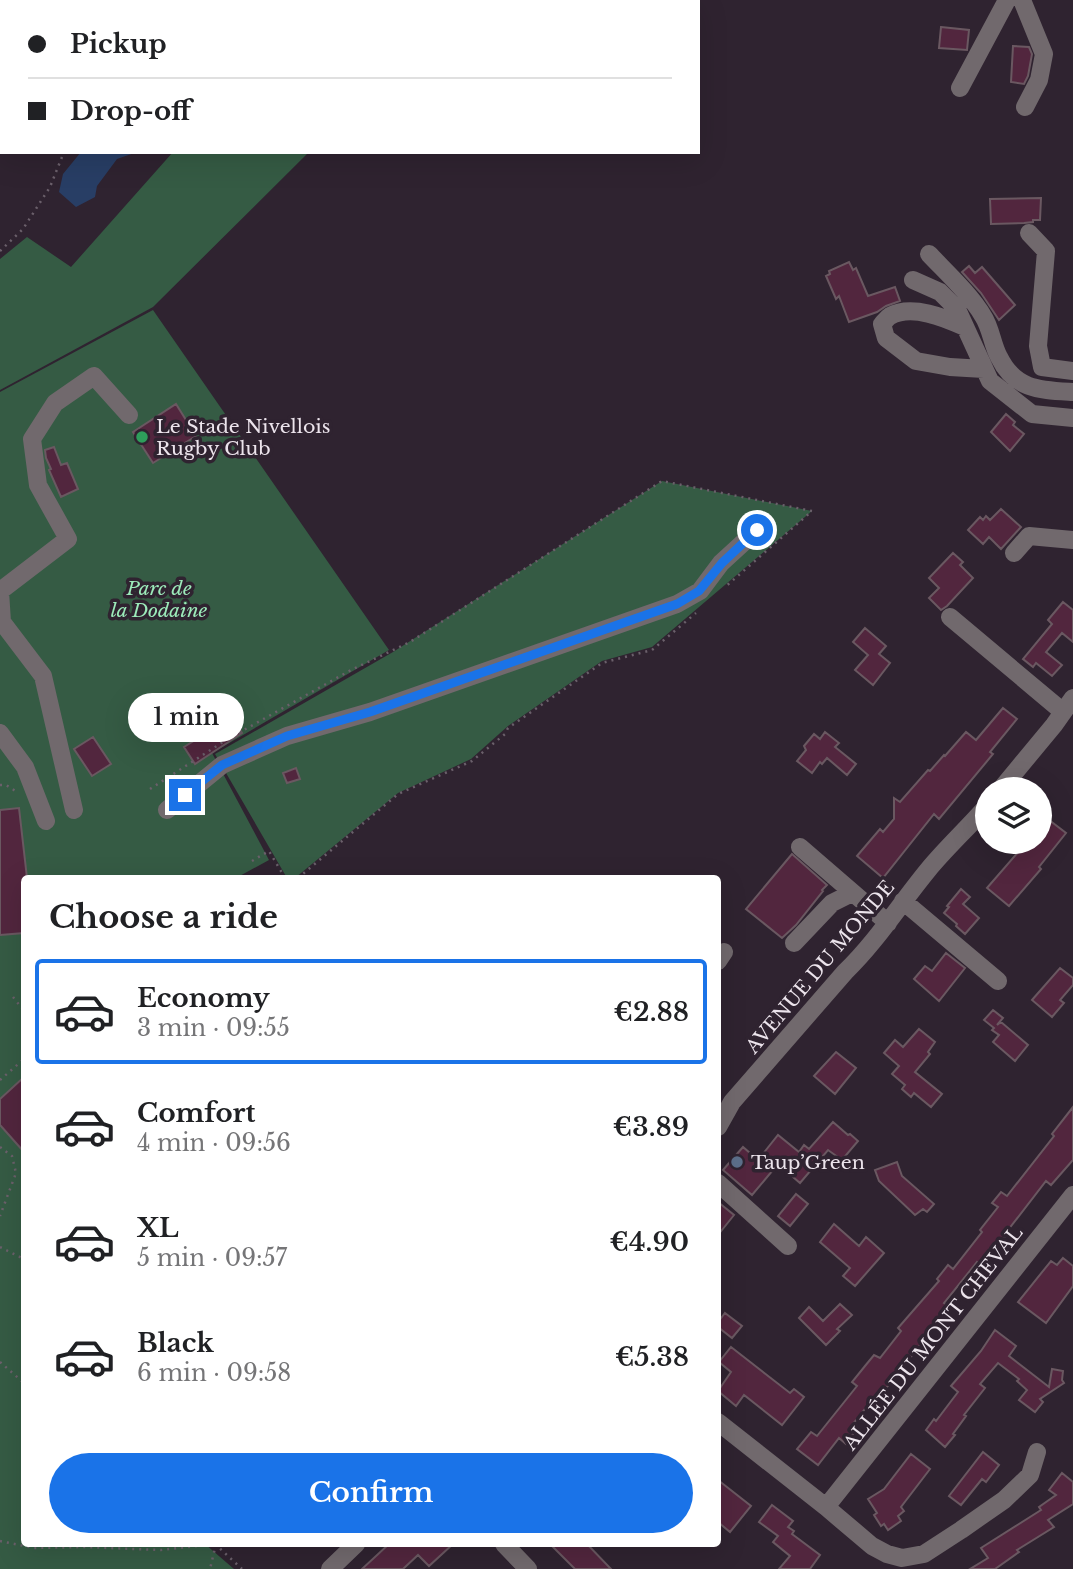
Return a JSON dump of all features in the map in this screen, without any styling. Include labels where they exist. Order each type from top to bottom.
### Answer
[{"type":"street","points":[[960,88],[1007,0]]},
{"type":"street","points":[[1022,0],[1044,54],[1039,80],[1025,107]]},
{"type":"street","points":[[1029,233],[1046,251],[1038,346],[1042,367],[1073,371]]},
{"type":"street","points":[[929,254],[952,277],[984,317],[999,359],[1016,381],[1044,390],[1073,392]]},
{"type":"street","points":[[914,280],[940,292],[957,309],[990,381],[1032,414],[1073,418]]},
{"type":"street","points":[[965,327],[935,314],[908,312],[890,316],[882,324],[886,338],[916,361],[984,369]]},
{"type":"street","points":[[74,810],[43,676],[2,622],[0,591],[68,540],[38,485],[32,439],[55,403],[94,376],[129,415]]},
{"type":"street","points":[[167,810],[222,765],[287,736],[370,712],[677,604],[699,591],[722,563],[757,530]]},
{"type":"street","points":[[1014,553],[1030,536],[1073,540]]},
{"type":"street","points":[[950,617],[1068,704],[1011,777]]},
{"type":"street","points":[[0,733],[24,766],[46,821]]},
{"type":"street","name":"AVENUE DU MONDE","points":[[721,1114],[863,954],[903,901],[975,818]]},
{"type":"street","points":[[800,847],[888,923]]},
{"type":"street","points":[[794,943],[832,903],[852,893]]},
{"type":"street","points":[[903,901],[998,981]]},
{"type":"street","points":[[721,1186],[788,1246]]},
{"type":"street","name":"ALLÉE DU MONT CHEVAL","points":[[826,1507],[1073,1195]]},
{"type":"street","points":[[721,1424],[872,1546],[902,1558],[924,1554],[1003,1500],[1030,1475],[1037,1452]]},
{"type":"street","points":[[330,1569],[353,1547]]},
{"type":"street","points":[[507,1547],[528,1569]]},
{"type":"path","points":[[0,251],[23,229],[50,187],[63,154]]},
{"type":"path","points":[[252,861],[270,851],[283,875]]},
{"type":"path","points":[[13,998],[21,1007]]},
{"type":"path","points":[[0,1080],[21,1062]]},
{"type":"path","points":[[0,1147],[12,1156],[16,1173],[0,1216]]},
{"type":"path","points":[[16,1173],[21,1171]]},
{"type":"path","points":[[0,1247],[21,1258]]},
{"type":"path","points":[[0,1362],[21,1380]]},
{"type":"path","points":[[0,1541],[21,1545]]},
{"type":"path","points":[[29,1547],[162,1550],[188,1547]]},
{"type":"path","points":[[210,1569],[214,1547]]},
{"type":"path","points":[[218,1547],[242,1569]]},
{"type":"green space","points":[[171,154],[307,154],[153,307],[0,390],[0,259],[27,237],[71,267]]},
{"type":"green space","name":"Parc de la Dodaine","points":[[153,310],[389,650],[212,753],[269,860],[242,875],[21,875],[21,1547],[208,1547],[234,1569],[0,1569],[0,392]]},
{"type":"green space","points":[[662,481],[812,511],[652,647],[602,661],[508,726],[471,759],[398,793],[299,875],[285,875],[215,754],[393,652]]},
{"type":"water","points":[[79,154],[131,154],[117,159],[97,186],[95,197],[76,207],[59,192],[63,174]]},
{"type":"building","points":[[941,27],[969,30],[967,50],[939,48]]},
{"type":"building","points":[[1013,46],[1029,47],[1032,54],[1024,84],[1011,82]]},
{"type":"building","points":[[1041,198],[1040,220],[991,224],[990,199]]},
{"type":"building","points":[[849,262],[853,270],[856,268],[868,296],[895,287],[900,301],[849,322],[839,296],[836,299],[826,276],[830,274],[829,271]]},
{"type":"building","points":[[969,266],[975,273],[982,267],[1015,305],[999,320],[981,293],[962,272]]},
{"type":"building","points":[[176,404],[196,436],[153,463],[133,432]]},
{"type":"building","points":[[1006,414],[1015,422],[1013,425],[1024,434],[1010,451],[991,432]]},
{"type":"building","points":[[54,447],[61,465],[67,463],[78,489],[61,497],[46,458],[45,450]]},
{"type":"building","points":[[1001,509],[1021,527],[1001,549],[989,537],[983,544],[968,530],[980,517],[983,520],[986,516],[990,520]]},
{"type":"building","points":[[953,553],[963,562],[960,565],[973,578],[941,610],[929,598],[939,588],[929,578]]},
{"type":"building","points":[[1063,602],[1073,610],[1073,642],[1062,633],[1046,652],[1062,665],[1052,676],[1036,663],[1033,667],[1023,659],[1052,624],[1048,620]]},
{"type":"building","points":[[865,628],[886,646],[879,654],[890,663],[873,685],[855,670],[868,655],[853,642]]},
{"type":"building","points":[[1003,708],[1017,719],[990,752],[993,754],[939,819],[934,814],[883,878],[857,856],[880,829],[883,832],[894,819],[894,798],[900,802],[966,732],[976,740]]},
{"type":"building","points":[[232,717],[242,733],[195,764],[184,747]]},
{"type":"building","points":[[825,732],[839,743],[835,747],[856,764],[847,775],[827,758],[822,764],[820,762],[812,773],[797,761],[814,734],[820,739]]},
{"type":"building","points":[[93,737],[111,764],[92,776],[74,749]]},
{"type":"building","points":[[296,768],[300,779],[287,783],[283,773]]},
{"type":"building","points":[[19,808],[27,875],[21,875],[21,933],[0,935],[0,810]]},
{"type":"building","points":[[1052,822],[1066,833],[1052,851]]},
{"type":"building","points":[[792,854],[827,885],[796,925],[782,938],[746,909]]},
{"type":"building","points":[[1017,854],[1049,854],[1039,867],[1041,869],[1009,906],[987,888]]},
{"type":"building","points":[[961,889],[970,897],[963,904],[979,918],[965,934],[944,913]]},
{"type":"building","points":[[946,953],[965,968],[939,1001],[914,979],[925,966],[932,971]]},
{"type":"building","points":[[1060,968],[1073,978],[1073,985],[1060,1000],[1064,1003],[1052,1017],[1032,1000]]},
{"type":"building","points":[[993,1010],[1003,1018],[997,1025],[1001,1022],[1028,1045],[1015,1061],[993,1042],[999,1035],[984,1020]]},
{"type":"building","points":[[919,1029],[935,1042],[928,1052],[930,1054],[915,1072],[942,1094],[931,1107],[914,1093],[911,1097],[902,1089],[905,1085],[892,1074],[899,1066],[884,1053],[895,1040],[903,1047]]},
{"type":"building","points":[[836,1052],[856,1068],[835,1094],[814,1076]]},
{"type":"building","points":[[21,1080],[21,1149],[0,1125],[0,1099]]},
{"type":"building","points":[[1073,1107],[1073,1160],[1051,1185],[1046,1181],[983,1267],[977,1262],[944,1303],[951,1308],[884,1391],[886,1393],[878,1402],[873,1399],[853,1424],[855,1425],[850,1432],[853,1435],[846,1444],[839,1438],[818,1465],[797,1449],[811,1432],[817,1436],[857,1386],[852,1382],[865,1366],[874,1355],[880,1358],[901,1331],[898,1328],[939,1281],[937,1279],[948,1265],[953,1269],[998,1207],[992,1203],[1001,1192],[1007,1196]]},
{"type":"building","points":[[833,1122],[858,1141],[842,1160],[828,1150],[800,1183],[778,1164],[752,1195],[723,1170],[743,1147],[758,1160],[778,1135],[799,1152],[804,1145],[809,1149]]},
{"type":"building","points":[[897,1162],[902,1176],[934,1204],[927,1212],[923,1209],[915,1215],[879,1181],[875,1170]]},
{"type":"building","points":[[796,1194],[808,1204],[790,1226],[778,1216]]},
{"type":"building","points":[[721,1204],[734,1215],[721,1231]]},
{"type":"building","points":[[834,1224],[859,1246],[866,1237],[884,1253],[855,1286],[843,1276],[850,1268],[820,1242]]},
{"type":"building","points":[[1063,1258],[1073,1266],[1073,1286],[1046,1323],[1018,1302],[1051,1261],[1057,1265]]},
{"type":"building","points":[[840,1304],[852,1315],[837,1329],[840,1331],[826,1345],[799,1318],[809,1307],[823,1321]]},
{"type":"building","points":[[725,1313],[742,1326],[732,1338],[721,1329],[721,1318]]},
{"type":"building","points":[[995,1330],[1016,1346],[1009,1356],[1049,1387],[1052,1369],[1063,1371],[1064,1383],[1040,1399],[1043,1402],[1035,1412],[1019,1400],[1027,1390],[1017,1381],[1019,1379],[998,1363],[980,1384],[985,1388],[964,1415],[966,1416],[953,1434],[955,1435],[945,1447],[926,1430],[958,1392],[951,1386]]},
{"type":"building","points":[[731,1347],[790,1393],[794,1389],[804,1397],[782,1425],[744,1395],[736,1406],[721,1394],[721,1387],[731,1372],[721,1364],[721,1360]]},
{"type":"building","points":[[983,1452],[999,1465],[986,1482],[982,1479],[961,1505],[949,1496]]},
{"type":"building","points":[[911,1454],[930,1469],[901,1507],[904,1511],[898,1516],[901,1521],[888,1530],[884,1524],[881,1526],[868,1499],[884,1489]]},
{"type":"building","points":[[1062,1473],[1073,1482],[1073,1504],[1048,1520],[1054,1527],[1017,1550],[1019,1552],[995,1569],[970,1569],[988,1558],[981,1548],[1041,1510],[1039,1507],[1056,1495],[1049,1490]]},
{"type":"building","points":[[721,1482],[751,1506],[730,1532],[721,1524]]},
{"type":"building","points":[[772,1505],[793,1521],[788,1527],[794,1531],[792,1534],[820,1555],[810,1569],[779,1569],[790,1556],[773,1542],[778,1536],[759,1522]]},
{"type":"building","points":[[386,1547],[450,1547],[429,1566],[418,1555],[403,1569],[362,1569]]},
{"type":"building","points":[[553,1547],[590,1547],[611,1569],[575,1569]]},
{"type":"place","name":"Le Stade Nivellois Rugby Club","points":[[142,437]]},
{"type":"place","name":"Taup’Green","points":[[737,1162]]},
{"type":"route","points":[[185,795],[222,765],[287,736],[370,712],[677,604],[699,591],[722,563],[757,530]]}]
